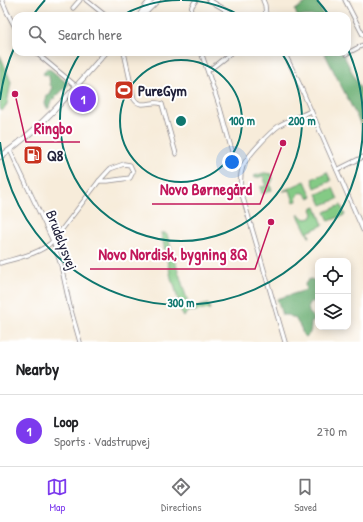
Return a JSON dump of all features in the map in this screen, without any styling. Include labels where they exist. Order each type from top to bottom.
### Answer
[{"type":"street","points":[[2,0],[12,21]]},
{"type":"street","points":[[73,8],[80,0]]},
{"type":"street","points":[[86,0],[101,12]]},
{"type":"street","points":[[141,12],[151,0]]},
{"type":"street","points":[[145,12],[158,0]]},
{"type":"street","points":[[191,12],[192,6],[196,0]]},
{"type":"street","points":[[209,0],[229,12]]},
{"type":"street","points":[[263,0],[266,12]]},
{"type":"street","points":[[345,0],[363,36]]},
{"type":"street","points":[[351,51],[363,45]]},
{"type":"street","points":[[39,56],[76,86]]},
{"type":"street","points":[[0,157],[10,150],[59,106],[102,56]]},
{"type":"street","points":[[125,56],[134,99],[140,104],[159,102],[162,104],[176,154]]},
{"type":"street","points":[[202,56],[220,108],[235,162]]},
{"type":"street","points":[[208,71],[227,56]]},
{"type":"street","points":[[286,56],[363,230]]},
{"type":"street","points":[[285,342],[241,191],[240,183],[243,167],[250,156],[274,129],[311,111]]},
{"type":"street","name":"Brudelysvej","points":[[10,150],[53,241],[61,265],[70,307],[80,342]]},
{"type":"street","points":[[337,170],[363,157]]},
{"type":"street","points":[[0,263],[44,249],[53,241],[98,181],[110,169],[124,164],[130,165],[133,172],[130,178],[108,182],[98,181]]},
{"type":"green space","points":[[310,0],[316,0],[322,12],[296,12],[295,10]]},
{"type":"green space","points":[[0,55],[11,82],[7,104],[2,111],[0,109]]},
{"type":"green space","points":[[326,56],[344,56],[363,94],[363,129]]},
{"type":"green space","points":[[47,68],[67,83],[67,86],[53,100],[48,109],[45,104],[47,95],[50,95],[52,87],[50,85],[49,76],[43,74]]},
{"type":"green space","points":[[327,172],[331,181],[315,188],[312,179]]},
{"type":"green space","points":[[264,173],[272,174],[273,179],[270,185],[272,190],[262,194],[260,187],[266,186],[264,176],[255,178],[254,176]]},
{"type":"green space","points":[[305,181],[312,197],[308,198],[307,195],[300,193],[297,196],[297,201],[294,202],[290,190],[283,191]]},
{"type":"green space","points":[[333,188],[338,199],[322,205],[317,194]]},
{"type":"green space","points":[[341,205],[345,215],[329,221],[325,212]]},
{"type":"green space","points":[[316,207],[323,225],[308,232],[309,237],[298,215],[306,219],[311,218],[313,214],[311,209]]},
{"type":"green space","points":[[161,233],[165,233],[167,235],[190,309],[208,304],[210,309],[187,312],[184,317],[181,312],[174,284],[172,282]]},
{"type":"green space","points":[[311,279],[315,281],[315,302],[312,301],[308,304],[309,312],[314,321],[311,323],[310,333],[305,337],[295,318],[282,315],[277,299],[306,290],[305,284]]},
{"type":"place","name":"PureGym","points":[[124,90]]},
{"type":"place","name":"Ringbo","points":[[15,94]]},
{"type":"place","name":"Loop","points":[[83,99]]},
{"type":"place","name":"Novo Børnegård","points":[[283,143]]},
{"type":"place","name":"Q8","points":[[33,155]]},
{"type":"place","name":"Novo Nordisk, bygning 8Q","points":[[271,222]]}]
